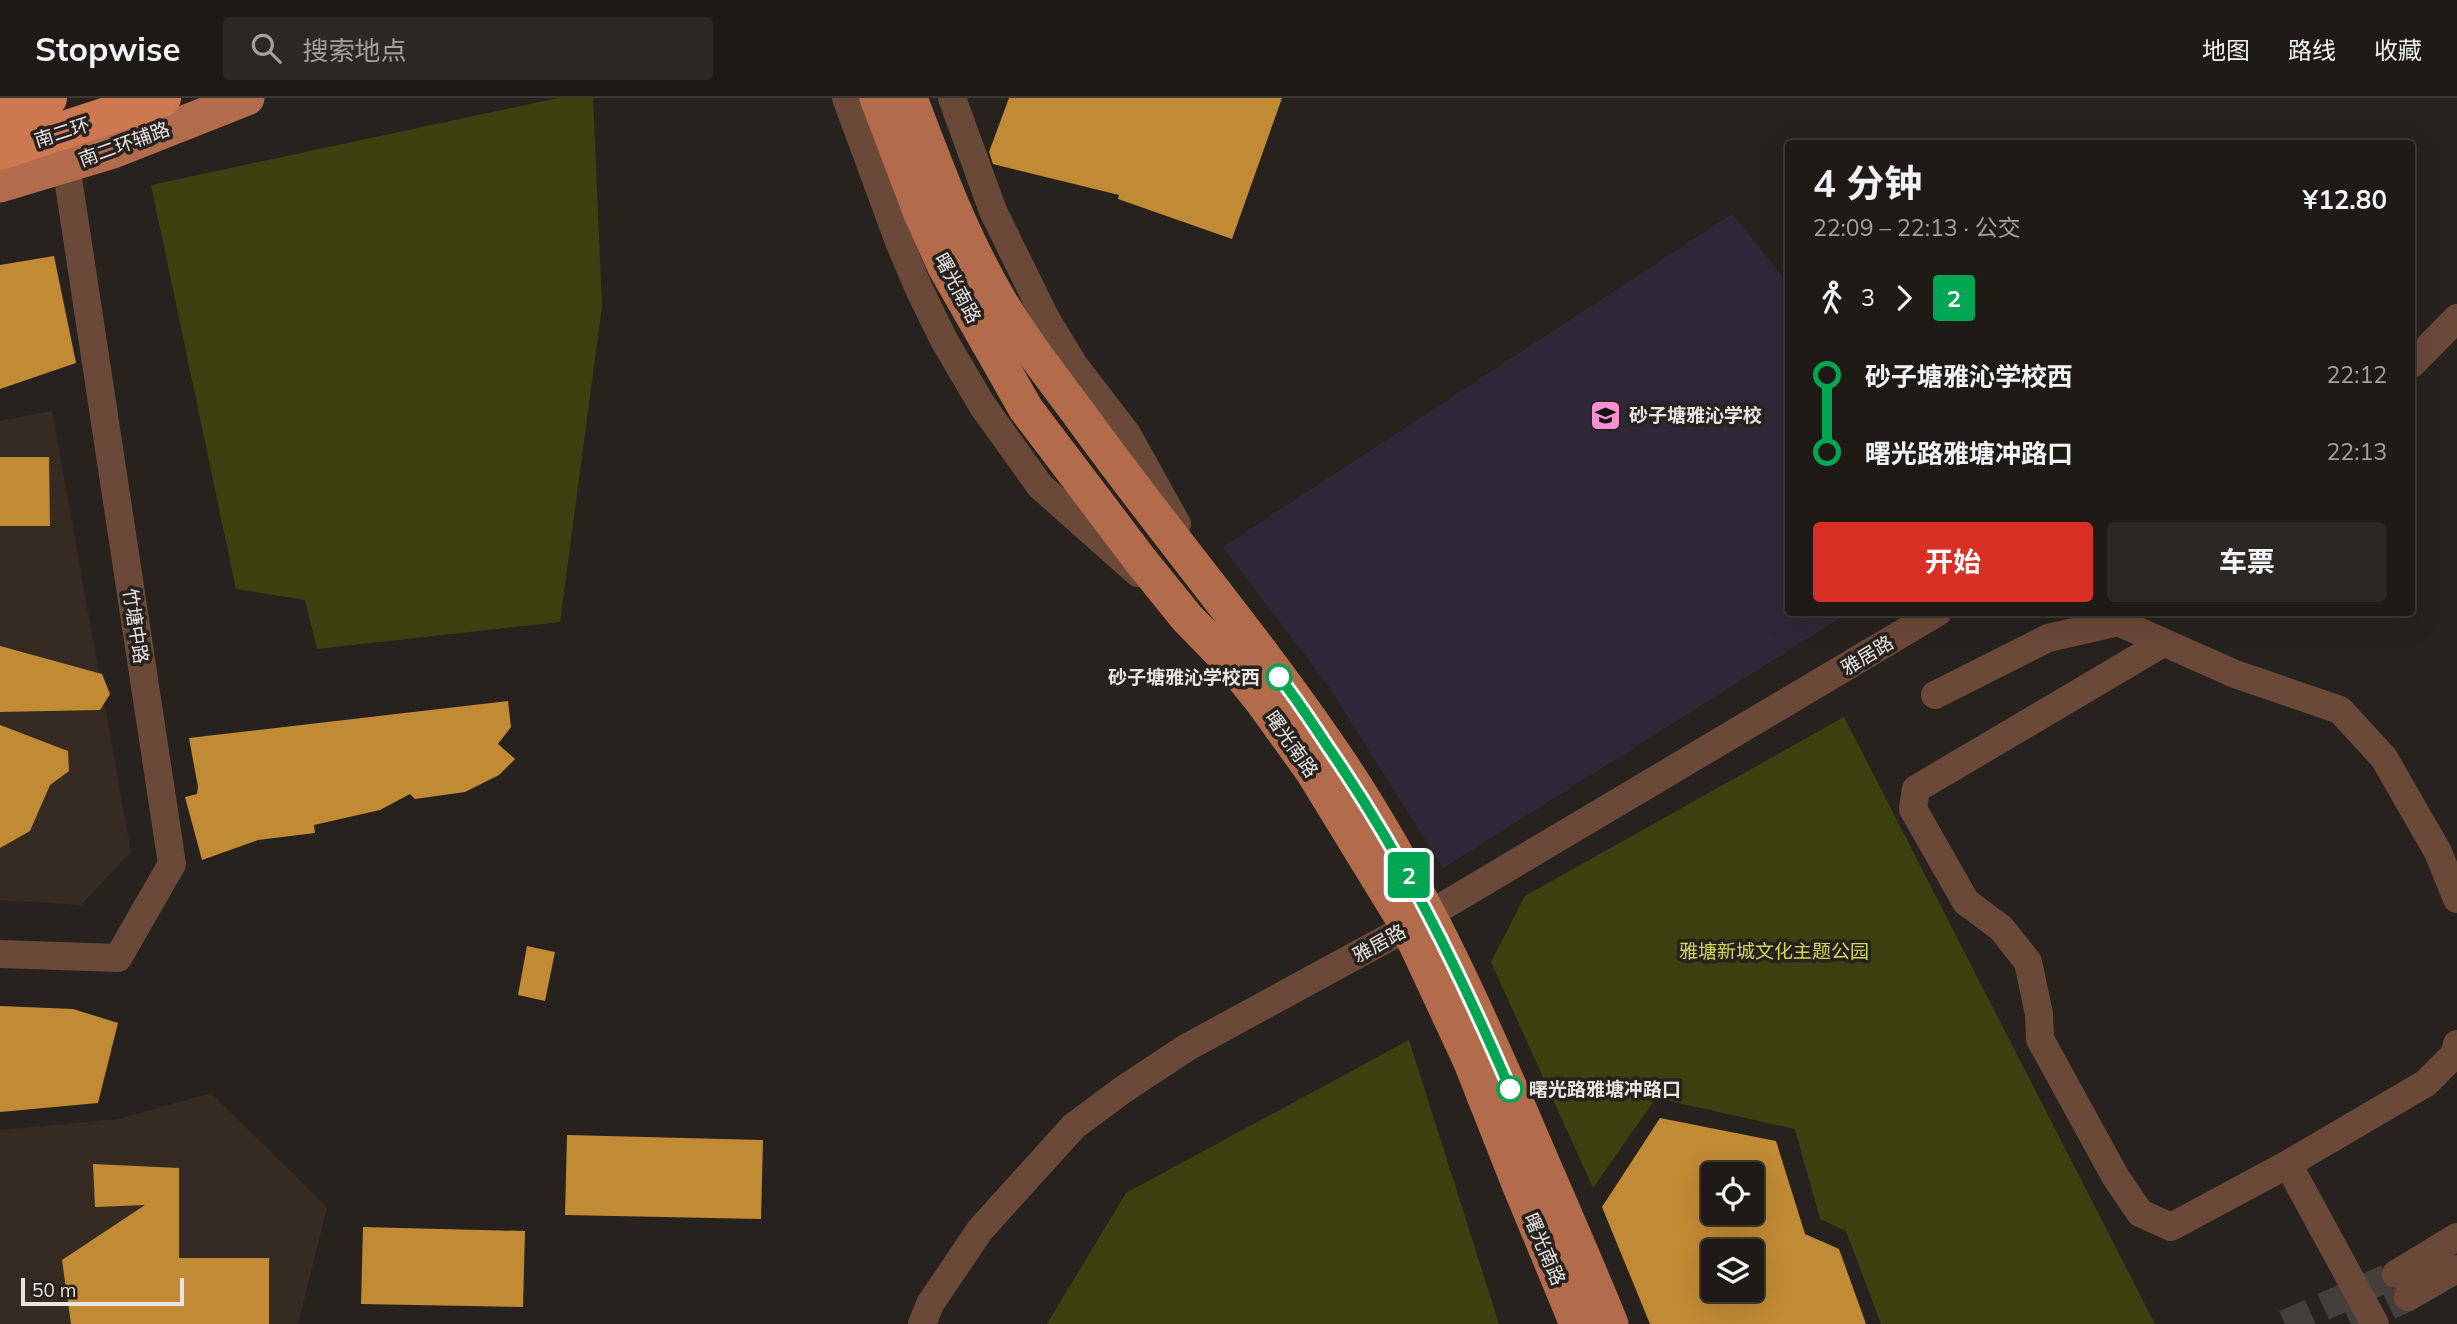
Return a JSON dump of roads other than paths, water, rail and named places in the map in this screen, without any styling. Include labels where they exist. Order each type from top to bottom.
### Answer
[{"type":"highway","name":"南二环","points":[[0,112],[48,98]]},
{"type":"highway","name":"南二环","points":[[0,151],[162,98]]},
{"type":"main road","name":"南二环辅路","points":[[0,185],[113,151],[247,98]]},
{"type":"main road","name":"曙光南路","points":[[877,98],[922,216],[945,267],[1026,409],[1074,475],[1187,618],[1232,664],[1277,721],[1419,920],[1500,1065],[1611,1324]]},
{"type":"main road","name":"曙光南路","points":[[910,98],[957,217],[979,265],[1001,303],[1107,453],[1291,692],[1343,768],[1400,860],[1470,1059],[1518,1184],[1577,1324]]},
{"type":"street","points":[[846,98],[919,289],[944,340],[982,405],[1040,486],[1187,618]]},
{"type":"street","points":[[952,98],[993,211],[1046,319],[1074,365],[1126,434],[1218,597]]},
{"type":"street","name":"竹塘中路","points":[[0,954],[118,958],[172,864],[66,165]]},
{"type":"street","points":[[2415,361],[2457,318]]},
{"type":"street","name":"雅居路","points":[[922,1324],[930,1304],[980,1230],[1074,1126],[1124,1089],[1186,1048],[1419,920],[1931,616]]},
{"type":"street","points":[[1935,695],[2048,638],[2119,622],[2235,674],[2340,710],[2384,758],[2438,852],[2457,899]]},
{"type":"street","points":[[2163,643],[1916,789],[1913,809],[1966,902],[2001,928],[2028,962],[2039,1014],[2040,1039],[2115,1176],[2140,1213],[2171,1227],[2288,1164],[2426,1083],[2455,1054],[2457,1044]]},
{"type":"street","points":[[2288,1164],[2375,1324]]},
{"type":"street","points":[[2457,1237],[2402,1286],[2457,1269]]},
{"type":"tunnel","points":[[2285,1324],[2396,1274]]},
{"type":"tunnel","points":[[2351,1324],[2408,1297]]},
{"type":"place","name":"砂子塘雅沁学校","points":[[1606,415]]},
{"type":"place","name":"砂子塘雅沁学校西","points":[[1279,677]]},
{"type":"place","name":"曙光路雅塘冲路口","points":[[1510,1089]]},
{"type":"park label","name":"雅塘新城文化主题公园","points":[[1774,951]]}]
